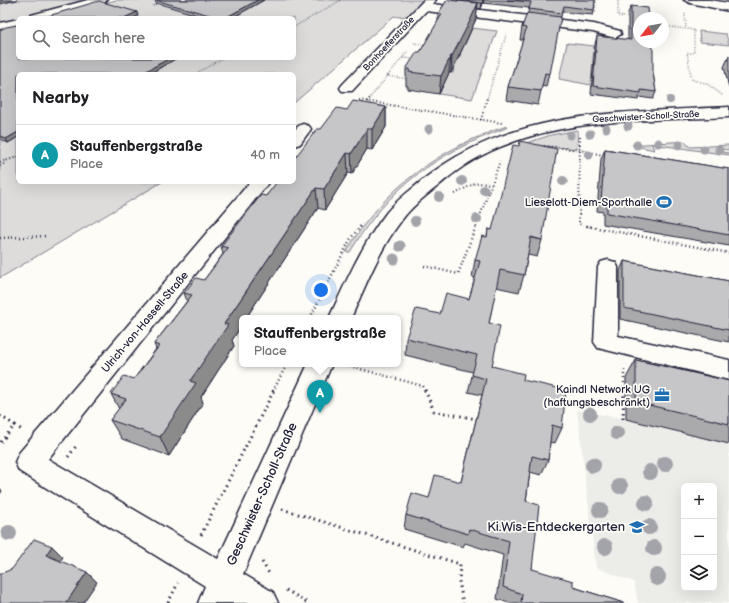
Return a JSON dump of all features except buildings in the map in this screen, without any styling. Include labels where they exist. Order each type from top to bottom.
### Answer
[{"type":"street","points":[[42,16],[101,0]]},
{"type":"street","points":[[690,0],[729,7]]},
{"type":"street","points":[[427,4],[594,28],[615,34]]},
{"type":"street","name":"Bonhoefferstraße","points":[[347,88],[427,4]]},
{"type":"street","points":[[0,28],[16,24]]},
{"type":"street","name":"Geschwister-Scholl-Straße","points":[[341,315],[379,238],[406,203],[453,165],[484,149],[524,133],[572,122],[606,118],[729,112]]},
{"type":"street","name":"Ulrich-von-Hassell-Straße","points":[[190,559],[29,462],[258,184]]},
{"type":"street","points":[[608,267],[606,342],[637,358],[729,370]]},
{"type":"street","name":"Geschwister-Scholl-Straße","points":[[219,591],[319,367]]},
{"type":"street","points":[[190,559],[219,591],[262,603]]},
{"type":"path","points":[[153,6],[165,0]]},
{"type":"path","points":[[296,26],[341,0]]},
{"type":"path","points":[[620,0],[618,2],[618,16],[632,18]]},
{"type":"path","points":[[186,16],[195,12]]},
{"type":"path","points":[[480,120],[512,17]]},
{"type":"path","points":[[669,27],[694,30],[694,53],[687,53],[692,80],[706,83],[723,96]]},
{"type":"path","points":[[367,102],[418,38]]},
{"type":"path","points":[[414,43],[432,45]]},
{"type":"path","points":[[402,58],[417,60]]},
{"type":"path","points":[[198,72],[220,60]]},
{"type":"path","points":[[387,76],[409,79]]},
{"type":"path","points":[[347,88],[357,100],[502,123]]},
{"type":"path","points":[[572,122],[580,130],[579,224],[729,253]]},
{"type":"path","points":[[542,146],[604,153],[603,159]]},
{"type":"path","points":[[0,162],[16,158]]},
{"type":"path","points":[[0,166],[13,159]]},
{"type":"path","points":[[424,266],[458,274],[500,163]]},
{"type":"path","points":[[455,194],[475,183],[491,184]]},
{"type":"path","points":[[0,238],[46,236]]},
{"type":"path","points":[[623,419],[624,364],[637,358]]},
{"type":"path","points":[[168,603],[286,367]]},
{"type":"path","points":[[353,367],[423,386],[434,411],[477,419]]},
{"type":"path","points":[[0,416],[14,425],[0,443]]},
{"type":"path","points":[[258,502],[460,564],[459,581],[462,603]]},
{"type":"shaded area","points":[[0,0],[93,0],[34,16],[16,16],[16,21],[0,25]]},
{"type":"shaded area","points":[[116,0],[424,0],[414,11],[407,15],[403,17],[394,16],[296,101],[296,72],[16,72],[16,184],[159,184],[0,278],[0,32],[16,55],[16,60],[296,60],[296,16],[58,16]]},
{"type":"shaded area","points":[[472,28],[497,31],[472,99],[439,94],[442,72],[453,73],[454,70],[452,70],[454,65],[461,54],[459,53]]},
{"type":"shaded area","points":[[699,31],[726,34],[729,45],[700,42]]},
{"type":"shaded area","points":[[567,43],[594,46],[591,85],[559,79]]},
{"type":"shaded area","points":[[507,126],[506,128],[457,149],[416,175],[381,209],[365,229],[350,252],[346,252],[360,230],[377,209],[414,174],[458,146]]},
{"type":"shaded area","points":[[578,130],[577,149],[523,144],[551,135]]},
{"type":"shaded area","points":[[684,141],[690,147],[729,145],[729,150],[721,149],[722,152],[729,153],[729,155],[652,144],[654,150],[632,145]]},
{"type":"shaded area","name":"Ki.Wis-Entdeckergarten","points":[[577,410],[626,419],[729,444],[729,603],[638,603],[634,582],[596,568]]},
{"type":"place","name":"Lieselott-Diem-Sporthalle","points":[[664,202]]},
{"type":"place","name":"Kaindl Network UG (haftungsbeschränkt)","points":[[662,395]]},
{"type":"place","name":"Stauffenbergstraße","points":[[320,413]]},
{"type":"place","name":"Ki.Wis-Entdeckergarten","points":[[637,527]]}]
